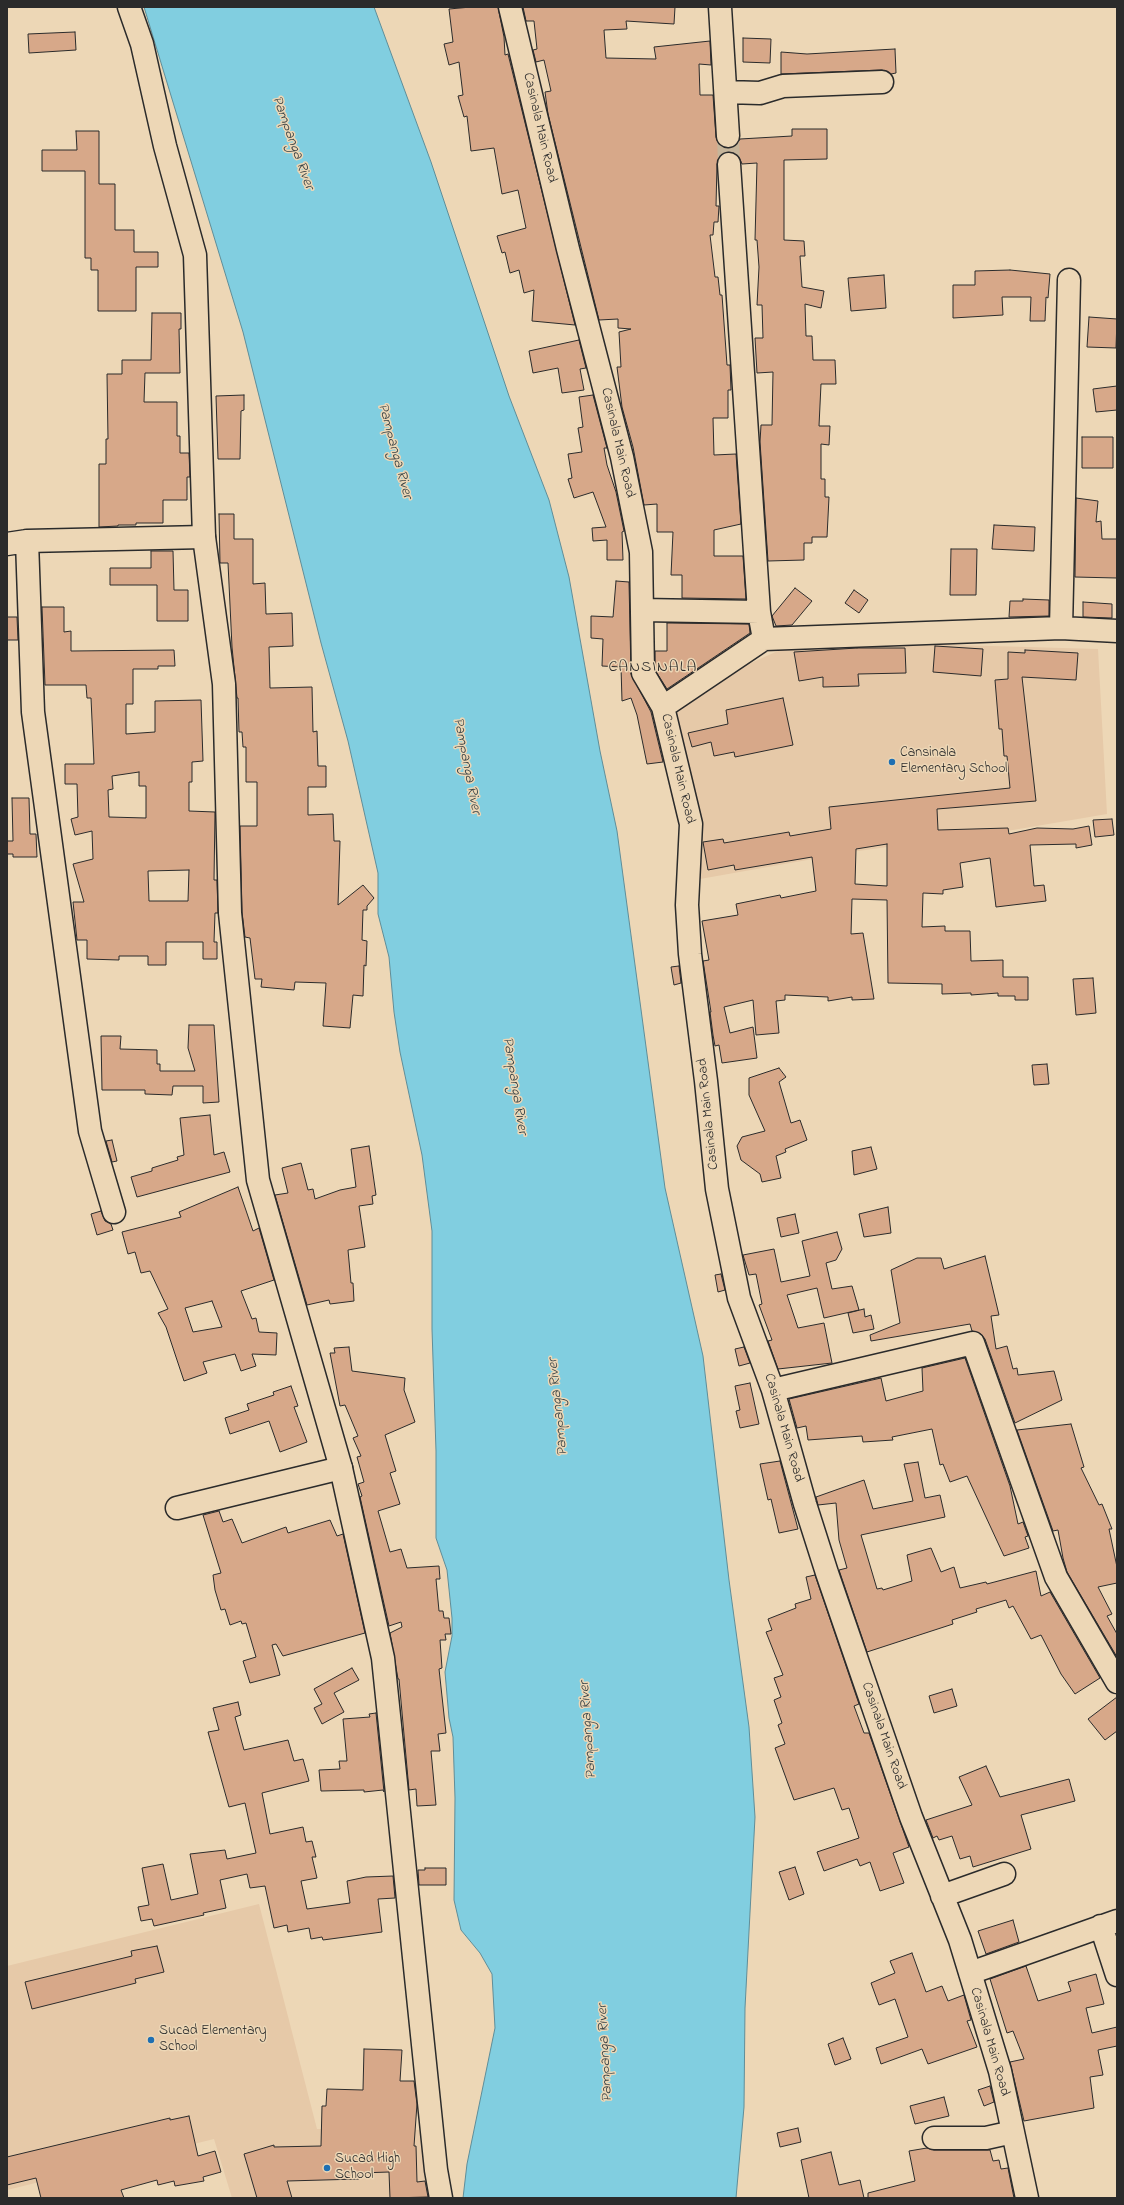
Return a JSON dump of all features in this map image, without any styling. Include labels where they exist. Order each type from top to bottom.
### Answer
[{"type":"street","points":[[129,7],[142,44],[165,146],[195,256],[204,537],[224,684],[230,913],[258,1180],[341,1468],[383,1658],[432,2134],[440,2198]]},
{"type":"street","name":"Casinala Main Road","points":[[510,7],[568,249],[622,457],[641,552],[643,673],[663,707],[691,824],[687,906],[689,940],[717,1189],[739,1298],[773,1390],[805,1504],[827,1573],[911,1817],[960,1940],[1000,2071],[1026,2198]]},
{"type":"street","points":[[720,7],[728,136]]},
{"type":"street","points":[[726,92],[760,93],[783,86],[882,82]]},
{"type":"street","points":[[729,164],[759,612],[764,639]]},
{"type":"street","points":[[1061,628],[1069,280]]},
{"type":"street","points":[[114,1212],[90,1131],[33,712],[17,542],[204,537]]},
{"type":"street","points":[[642,610],[759,612]]},
{"type":"street","points":[[663,707],[764,639],[1061,628],[1117,631]]},
{"type":"street","points":[[773,1390],[973,1343],[1056,1577],[1117,1682]]},
{"type":"street","points":[[177,1508],[341,1468]]},
{"type":"street","points":[[942,1896],[1004,1874]]},
{"type":"street","points":[[970,1972],[1109,1924],[1117,1975]]},
{"type":"street","points":[[934,2138],[986,2138],[1013,2132]]},
{"type":"shaded area","name":"Cansinala Elementary School","points":[[834,645],[956,645],[1098,649],[1107,814],[1013,830],[858,851],[700,879],[695,824],[668,710],[722,676],[780,650]]},
{"type":"shaded area","name":"Sucad Elementary School","points":[[259,1904],[317,2129],[428,2130],[434,2198],[232,2198],[214,2139],[7,2190],[7,1966]]},
{"type":"water","name":"Pampanga River","points":[[144,7],[374,7],[431,162],[509,396],[549,500],[569,577],[600,751],[617,831],[665,1188],[703,1356],[729,1580],[749,1727],[755,1817],[745,2008],[744,2107],[736,2198],[463,2198],[467,2164],[495,2028],[492,1974],[480,1953],[461,1930],[454,1900],[455,1798],[453,1737],[449,1718],[445,1672],[452,1636],[452,1618],[447,1570],[436,1538],[436,1451],[432,1329],[432,1231],[422,1155],[400,1052],[394,1012],[389,957],[378,914],[378,873],[348,741],[321,643],[243,332]]},
{"type":"building","points":[[498,7],[504,37],[505,55],[508,54],[575,325],[532,321],[534,290],[524,293],[519,270],[510,273],[505,252],[502,253],[497,236],[526,228],[518,190],[502,194],[494,148],[471,151],[467,116],[464,117],[458,96],[463,95],[459,62],[449,65],[444,44],[453,42],[449,9]]},
{"type":"building","points":[[523,7],[675,7],[674,24],[626,21],[627,29],[604,30],[606,58],[656,59],[654,47],[710,41],[711,65],[699,64],[700,95],[713,95],[716,137],[718,143],[723,147],[735,147],[740,139],[792,136],[792,129],[827,129],[827,159],[784,160],[784,240],[804,241],[805,256],[800,256],[802,287],[824,291],[821,308],[805,304],[806,336],[812,336],[813,360],[835,360],[836,384],[821,384],[819,426],[830,426],[829,445],[821,444],[821,479],[825,479],[825,497],[829,497],[827,537],[812,537],[812,543],[804,543],[804,560],[768,561],[760,442],[761,425],[772,425],[773,372],[757,373],[755,338],[763,338],[762,305],[757,305],[759,267],[757,240],[755,240],[757,163],[742,164],[739,157],[729,152],[722,154],[717,164],[716,206],[719,206],[718,222],[714,222],[713,235],[710,235],[715,277],[718,277],[720,295],[722,295],[727,365],[730,365],[731,390],[728,390],[728,418],[713,418],[714,455],[736,454],[741,524],[714,530],[714,556],[743,556],[746,599],[682,598],[682,575],[671,575],[673,532],[657,532],[657,504],[644,505],[633,447],[622,407],[617,367],[621,367],[619,332],[631,329],[618,328],[618,319],[599,320],[548,114],[545,92],[551,91],[544,60],[536,62],[533,50],[537,49],[534,21],[526,21]]},
{"type":"building","points":[[75,32],[76,50],[29,53],[28,34]]},
{"type":"building","points":[[743,38],[771,39],[770,63],[743,62]]},
{"type":"building","points":[[895,49],[896,73],[891,74],[882,70],[781,74],[781,52],[807,54]]},
{"type":"building","points":[[76,131],[99,131],[99,184],[115,184],[115,230],[134,230],[134,252],[158,252],[158,267],[136,267],[136,311],[98,311],[98,270],[91,270],[91,258],[85,258],[85,171],[42,171],[42,150],[77,150]]},
{"type":"building","points":[[1010,270],[1050,274],[1048,298],[1046,297],[1045,321],[1030,321],[1031,297],[1002,297],[1003,315],[953,318],[953,285],[975,285],[975,271]]},
{"type":"building","points":[[884,275],[886,308],[851,311],[848,278]]},
{"type":"building","points":[[152,313],[181,313],[181,329],[179,329],[180,373],[145,373],[144,402],[177,402],[177,436],[180,436],[180,453],[189,453],[190,477],[187,477],[187,500],[163,500],[163,523],[136,523],[136,525],[99,527],[99,464],[106,464],[106,439],[108,439],[107,374],[122,374],[122,360],[151,360]]},
{"type":"building","points":[[1089,317],[1117,319],[1116,348],[1087,347]]},
{"type":"building","points":[[579,340],[586,368],[580,369],[584,390],[562,393],[558,368],[533,373],[529,351]]},
{"type":"building","points":[[1117,386],[1117,410],[1096,412],[1093,389]]},
{"type":"building","points":[[244,395],[244,410],[241,411],[240,459],[218,459],[216,396]]},
{"type":"building","points":[[593,395],[607,448],[604,448],[607,465],[616,492],[624,531],[622,532],[623,560],[607,560],[607,540],[593,541],[592,528],[606,527],[593,492],[574,498],[568,479],[572,478],[568,454],[582,452],[578,428],[583,427],[579,397]]},
{"type":"building","points":[[1082,437],[1113,437],[1113,468],[1082,468]]},
{"type":"building","points":[[1076,498],[1098,501],[1096,522],[1101,521],[1102,539],[1117,539],[1117,578],[1075,577]]},
{"type":"building","points":[[219,514],[234,514],[234,539],[253,539],[253,584],[265,583],[266,614],[292,613],[293,646],[269,647],[270,688],[312,687],[313,732],[317,731],[318,766],[326,766],[326,787],[308,787],[308,815],[333,814],[334,841],[340,841],[338,905],[363,885],[374,898],[367,906],[367,910],[363,910],[362,940],[367,941],[366,966],[364,965],[363,996],[353,995],[350,1028],[323,1026],[326,983],[295,982],[294,990],[261,987],[262,979],[255,979],[250,938],[245,937],[242,912],[240,826],[257,826],[257,782],[246,782],[246,747],[243,747],[242,732],[239,732],[238,698],[232,647],[228,563],[220,563]]},
{"type":"building","points":[[994,525],[1035,527],[1034,551],[992,549]]},
{"type":"building","points":[[951,549],[977,549],[976,595],[950,595]]},
{"type":"building","points":[[151,551],[173,551],[174,590],[188,590],[188,621],[157,621],[157,585],[110,585],[110,568],[151,568]]},
{"type":"building","points":[[616,581],[629,582],[631,674],[651,712],[663,762],[647,764],[637,715],[631,698],[622,701],[621,667],[602,666],[603,639],[591,638],[591,616],[613,617]]},
{"type":"building","points":[[795,588],[812,601],[792,625],[776,626],[772,616]]},
{"type":"building","points":[[854,590],[868,600],[859,613],[845,603]]},
{"type":"building","points":[[1023,599],[1049,600],[1049,616],[1009,617],[1010,601],[1023,601]]},
{"type":"building","points":[[1083,602],[1112,604],[1112,618],[1083,617]]},
{"type":"building","points":[[42,607],[64,607],[64,632],[71,631],[71,651],[174,650],[175,666],[158,666],[158,669],[133,669],[133,704],[126,704],[126,734],[155,732],[155,701],[201,700],[203,761],[192,762],[192,782],[189,782],[189,811],[215,812],[214,880],[217,880],[218,913],[215,913],[214,942],[217,942],[217,959],[203,959],[203,942],[166,942],[166,965],[148,965],[148,956],[119,956],[119,960],[87,959],[87,940],[77,940],[73,902],[84,902],[73,864],[93,859],[92,831],[75,835],[71,819],[78,817],[77,784],[65,784],[65,764],[94,764],[91,698],[87,698],[86,685],[45,685]],"holes":[[[139,772],[139,786],[146,786],[146,818],[109,817],[108,790],[113,789],[112,776]],[[189,870],[188,901],[149,901],[148,871]]]},
{"type":"building","points":[[7,617],[17,617],[18,640],[7,640]]},
{"type":"building","points":[[667,623],[749,624],[750,633],[667,689],[655,670],[655,651],[667,651]]},
{"type":"building","points":[[935,646],[983,649],[981,676],[933,672]]},
{"type":"building","points":[[857,648],[905,648],[906,673],[858,674],[859,686],[823,687],[823,677],[799,681],[794,652]]},
{"type":"building","points":[[1025,650],[1078,653],[1076,680],[1022,677],[1036,801],[937,809],[938,830],[1008,828],[1009,834],[1037,828],[1073,829],[1089,826],[1092,845],[1076,848],[1076,844],[1030,845],[1034,886],[1044,885],[1046,901],[996,907],[990,858],[960,863],[963,887],[943,890],[943,894],[923,893],[922,927],[945,926],[945,931],[970,931],[971,961],[1003,960],[1003,977],[1028,977],[1028,1000],[1015,1000],[1015,996],[998,996],[998,993],[971,995],[971,993],[942,994],[942,984],[888,983],[887,900],[852,899],[851,934],[863,933],[874,999],[852,1000],[852,997],[828,1001],[828,997],[785,995],[785,1000],[776,1001],[779,1033],[756,1035],[753,1000],[724,1007],[730,1033],[753,1027],[757,1058],[722,1063],[719,1045],[715,1046],[713,1035],[703,961],[709,960],[702,921],[738,915],[736,904],[780,895],[781,898],[816,891],[812,857],[735,870],[734,865],[708,870],[703,842],[723,839],[724,843],[789,832],[790,836],[831,829],[829,807],[1010,788],[1007,756],[1004,756],[1002,729],[999,729],[995,680],[1008,679],[1008,652],[1025,653]],"holes":[[[887,844],[887,886],[855,884],[856,849]]]},
{"type":"building","points":[[783,698],[793,745],[735,757],[734,752],[714,756],[711,742],[692,747],[688,733],[728,724],[726,710]]},
{"type":"building","points":[[12,798],[29,798],[30,834],[36,834],[37,857],[13,857],[13,854],[7,854],[7,841],[13,841]]},
{"type":"building","points":[[1112,819],[1114,835],[1095,837],[1093,820]]},
{"type":"building","points":[[679,966],[681,983],[674,985],[671,967]]},
{"type":"building","points":[[1093,978],[1096,1013],[1076,1015],[1073,979]]},
{"type":"building","points":[[189,1025],[214,1025],[219,1102],[203,1103],[203,1086],[173,1086],[172,1095],[145,1094],[145,1090],[102,1090],[101,1036],[121,1036],[120,1049],[157,1050],[157,1064],[160,1064],[160,1071],[195,1071],[188,1048]]},
{"type":"building","points":[[1047,1064],[1049,1084],[1034,1085],[1032,1065]]},
{"type":"building","points":[[779,1068],[786,1077],[779,1082],[791,1123],[800,1120],[807,1140],[785,1149],[786,1152],[776,1156],[781,1178],[762,1182],[760,1174],[741,1160],[737,1146],[742,1137],[765,1131],[749,1095],[749,1078]]},
{"type":"building","points":[[210,1115],[214,1155],[224,1152],[230,1172],[137,1197],[131,1177],[152,1171],[152,1168],[178,1160],[177,1157],[184,1155],[180,1118]]},
{"type":"building","points":[[112,1140],[117,1161],[112,1162],[106,1141]]},
{"type":"building","points":[[369,1146],[376,1195],[372,1196],[373,1204],[359,1206],[365,1247],[348,1250],[354,1301],[330,1304],[329,1300],[307,1305],[275,1195],[288,1193],[282,1168],[301,1163],[308,1190],[313,1189],[315,1199],[340,1190],[356,1187],[351,1149]]},
{"type":"building","points":[[871,1147],[877,1169],[854,1175],[852,1151]]},
{"type":"building","points":[[238,1187],[253,1231],[259,1228],[274,1280],[241,1291],[252,1319],[256,1318],[259,1332],[277,1333],[276,1355],[252,1354],[256,1366],[241,1371],[235,1354],[203,1362],[207,1373],[184,1381],[166,1327],[158,1313],[168,1309],[150,1271],[141,1273],[135,1252],[128,1254],[122,1232],[181,1217],[179,1212]],"holes":[[[212,1301],[222,1327],[193,1332],[185,1308]]]},
{"type":"building","points":[[888,1207],[891,1233],[864,1237],[859,1214]]},
{"type":"building","points":[[101,1211],[105,1221],[111,1224],[113,1230],[97,1235],[91,1214]]},
{"type":"building","points":[[795,1214],[799,1233],[781,1237],[777,1218]]},
{"type":"building","points":[[837,1232],[842,1249],[836,1260],[826,1263],[832,1289],[852,1286],[859,1310],[824,1318],[817,1288],[787,1295],[798,1328],[824,1323],[832,1363],[778,1369],[768,1341],[772,1340],[759,1305],[762,1304],[756,1274],[749,1275],[743,1255],[774,1249],[781,1282],[810,1276],[802,1241]]},
{"type":"building","points":[[985,1256],[999,1315],[991,1316],[996,1349],[1007,1346],[1013,1369],[1017,1368],[1018,1375],[1054,1371],[1062,1400],[1015,1423],[985,1339],[981,1334],[972,1331],[970,1324],[871,1341],[870,1335],[900,1323],[891,1270],[917,1258],[941,1258],[944,1269]]},
{"type":"building","points":[[721,1274],[725,1290],[718,1292],[715,1275]]},
{"type":"building","points":[[864,1309],[865,1317],[871,1315],[874,1329],[853,1333],[848,1313]]},
{"type":"building","points":[[349,1347],[352,1371],[405,1378],[404,1390],[415,1422],[385,1435],[396,1471],[390,1473],[400,1504],[378,1511],[390,1552],[401,1549],[407,1568],[439,1566],[440,1579],[436,1579],[439,1611],[443,1611],[444,1618],[449,1618],[451,1634],[445,1634],[446,1640],[440,1640],[442,1668],[439,1669],[446,1733],[438,1734],[440,1751],[431,1751],[436,1805],[417,1806],[416,1789],[409,1790],[399,1679],[390,1633],[402,1627],[401,1622],[389,1626],[360,1497],[362,1496],[358,1484],[364,1482],[357,1457],[361,1456],[353,1438],[358,1436],[345,1405],[340,1406],[330,1353],[335,1353],[334,1348]]},
{"type":"building","points":[[744,1347],[750,1363],[739,1366],[735,1349]]},
{"type":"building","points":[[965,1358],[1010,1486],[1018,1524],[1023,1522],[1028,1536],[1025,1537],[1029,1548],[1004,1556],[967,1476],[950,1482],[943,1464],[940,1465],[932,1429],[892,1437],[893,1440],[863,1442],[862,1436],[808,1440],[806,1426],[797,1428],[789,1399],[881,1378],[886,1401],[923,1391],[922,1368]]},
{"type":"building","points":[[750,1383],[759,1424],[740,1428],[736,1411],[740,1410],[735,1386]]},
{"type":"building","points":[[291,1386],[298,1406],[294,1407],[307,1442],[280,1452],[269,1421],[230,1434],[225,1418],[249,1410],[247,1404],[274,1395],[273,1392]]},
{"type":"building","points":[[1071,1424],[1084,1467],[1081,1468],[1099,1505],[1102,1504],[1112,1529],[1109,1529],[1117,1567],[1117,1583],[1098,1587],[1112,1614],[1107,1616],[1117,1634],[1117,1657],[1067,1572],[1058,1530],[1053,1531],[1017,1430]]},
{"type":"building","points":[[780,1461],[798,1529],[779,1533],[771,1499],[768,1500],[760,1464]]},
{"type":"building","points":[[918,1462],[925,1498],[940,1495],[945,1517],[861,1535],[877,1589],[882,1588],[883,1590],[912,1581],[907,1555],[931,1548],[941,1572],[954,1567],[960,1588],[986,1582],[987,1584],[1036,1571],[1041,1596],[1050,1592],[1100,1678],[1075,1694],[1061,1674],[1041,1635],[1031,1639],[1013,1606],[1009,1608],[1006,1600],[976,1609],[977,1612],[952,1620],[953,1624],[867,1652],[839,1570],[847,1568],[839,1540],[836,1503],[818,1505],[816,1497],[864,1480],[873,1509],[913,1501],[904,1464]]},
{"type":"building","points":[[219,1511],[223,1522],[232,1519],[242,1543],[286,1527],[288,1533],[330,1520],[337,1536],[343,1534],[365,1633],[283,1656],[276,1644],[272,1645],[280,1675],[250,1683],[243,1661],[256,1657],[246,1623],[242,1624],[241,1621],[230,1625],[225,1609],[221,1610],[215,1590],[213,1575],[221,1573],[203,1515]]},
{"type":"building","points":[[815,1575],[859,1704],[854,1706],[864,1733],[869,1733],[909,1847],[893,1853],[904,1883],[880,1891],[870,1862],[860,1866],[857,1859],[824,1871],[817,1852],[859,1838],[849,1808],[842,1810],[834,1788],[794,1800],[775,1748],[785,1744],[778,1725],[782,1723],[774,1700],[781,1697],[774,1678],[783,1675],[766,1632],[772,1630],[768,1619],[796,1608],[795,1604],[811,1599],[806,1577]]},
{"type":"building","points":[[352,1668],[359,1680],[334,1693],[344,1712],[322,1724],[314,1708],[322,1704],[314,1689]]},
{"type":"building","points":[[952,1689],[957,1706],[934,1713],[929,1696]]},
{"type":"building","points":[[1117,1697],[1117,1731],[1105,1740],[1088,1719]]},
{"type":"building","points":[[238,1702],[241,1715],[235,1717],[244,1750],[288,1740],[294,1761],[303,1759],[309,1781],[262,1793],[270,1834],[303,1827],[306,1842],[312,1841],[316,1857],[312,1857],[317,1878],[301,1881],[307,1909],[350,1903],[347,1881],[366,1877],[393,1876],[395,1898],[378,1899],[382,1932],[323,1940],[322,1937],[311,1939],[309,1928],[288,1932],[287,1925],[274,1928],[265,1886],[250,1888],[247,1874],[220,1880],[226,1908],[203,1913],[204,1915],[154,1926],[152,1919],[141,1921],[138,1907],[149,1905],[142,1868],[163,1864],[171,1900],[198,1894],[190,1854],[225,1850],[227,1859],[256,1853],[245,1803],[229,1807],[208,1732],[219,1730],[213,1708]]},
{"type":"building","points":[[376,1713],[384,1792],[383,1790],[364,1792],[364,1790],[321,1791],[319,1770],[340,1769],[339,1761],[347,1761],[343,1719],[370,1717],[369,1714]]},
{"type":"building","points":[[986,1766],[1000,1797],[1069,1779],[1075,1801],[1021,1815],[1031,1849],[973,1867],[970,1856],[960,1859],[952,1836],[939,1840],[937,1836],[933,1838],[926,1820],[972,1805],[959,1777]]},
{"type":"building","points":[[795,1867],[804,1894],[789,1900],[779,1872]]},
{"type":"building","points":[[425,1868],[446,1868],[446,1885],[419,1885],[418,1870],[425,1870]]},
{"type":"building","points":[[1013,1920],[1019,1942],[986,1954],[978,1931]]},
{"type":"building","points":[[157,1946],[164,1972],[135,1979],[136,1983],[32,2009],[25,1982],[132,1956],[131,1951]]},
{"type":"building","points":[[912,1953],[926,1992],[942,1986],[948,2001],[964,1995],[971,2020],[967,2021],[977,2047],[928,2064],[922,2049],[881,2064],[876,2048],[908,2037],[895,1999],[879,2005],[871,1983],[895,1973],[890,1961]]},
{"type":"building","points":[[1026,1966],[1038,2001],[1071,1991],[1068,1982],[1096,1974],[1104,2004],[1086,2008],[1092,2033],[1117,2027],[1117,2046],[1098,2050],[1103,2075],[1090,2077],[1094,2108],[1024,2121],[1010,2062],[1024,2059],[1013,2031],[1007,2033],[990,1979]]},
{"type":"building","points":[[843,2038],[851,2059],[835,2065],[828,2044]]},
{"type":"building","points":[[364,2049],[402,2050],[400,2081],[414,2081],[417,2104],[414,2146],[416,2146],[417,2182],[425,2181],[428,2197],[390,2198],[389,2172],[359,2173],[359,2179],[287,2181],[292,2198],[257,2198],[244,2154],[274,2145],[274,2147],[321,2146],[322,2106],[326,2106],[327,2089],[363,2090]]},
{"type":"building","points":[[990,2086],[994,2102],[984,2106],[978,2090]]},
{"type":"building","points":[[944,2097],[949,2116],[915,2124],[910,2106]]},
{"type":"building","points":[[189,2116],[198,2156],[215,2151],[221,2172],[203,2177],[204,2181],[175,2186],[174,2181],[158,2185],[157,2180],[121,2190],[124,2198],[41,2198],[36,2178],[7,2185],[7,2157],[170,2118],[170,2120]]},
{"type":"building","points":[[798,2128],[801,2142],[780,2147],[777,2133]]},
{"type":"building","points":[[927,2148],[934,2150],[990,2150],[993,2161],[999,2160],[1001,2169],[1008,2168],[1014,2198],[868,2198],[868,2193],[915,2181],[909,2151]]},
{"type":"building","points":[[831,2152],[839,2185],[860,2180],[864,2198],[809,2198],[801,2160]]},
{"type":"tunnel","points":[[728,136],[729,164]]},
{"type":"place","name":"Cansinala Elementary School","points":[[892,762]]},
{"type":"place","name":"Sucad Elementary School","points":[[151,2040]]},
{"type":"place","name":"Sucad High School","points":[[327,2168]]},
{"type":"district","name":"CANSINALA","points":[[653,668]]}]
